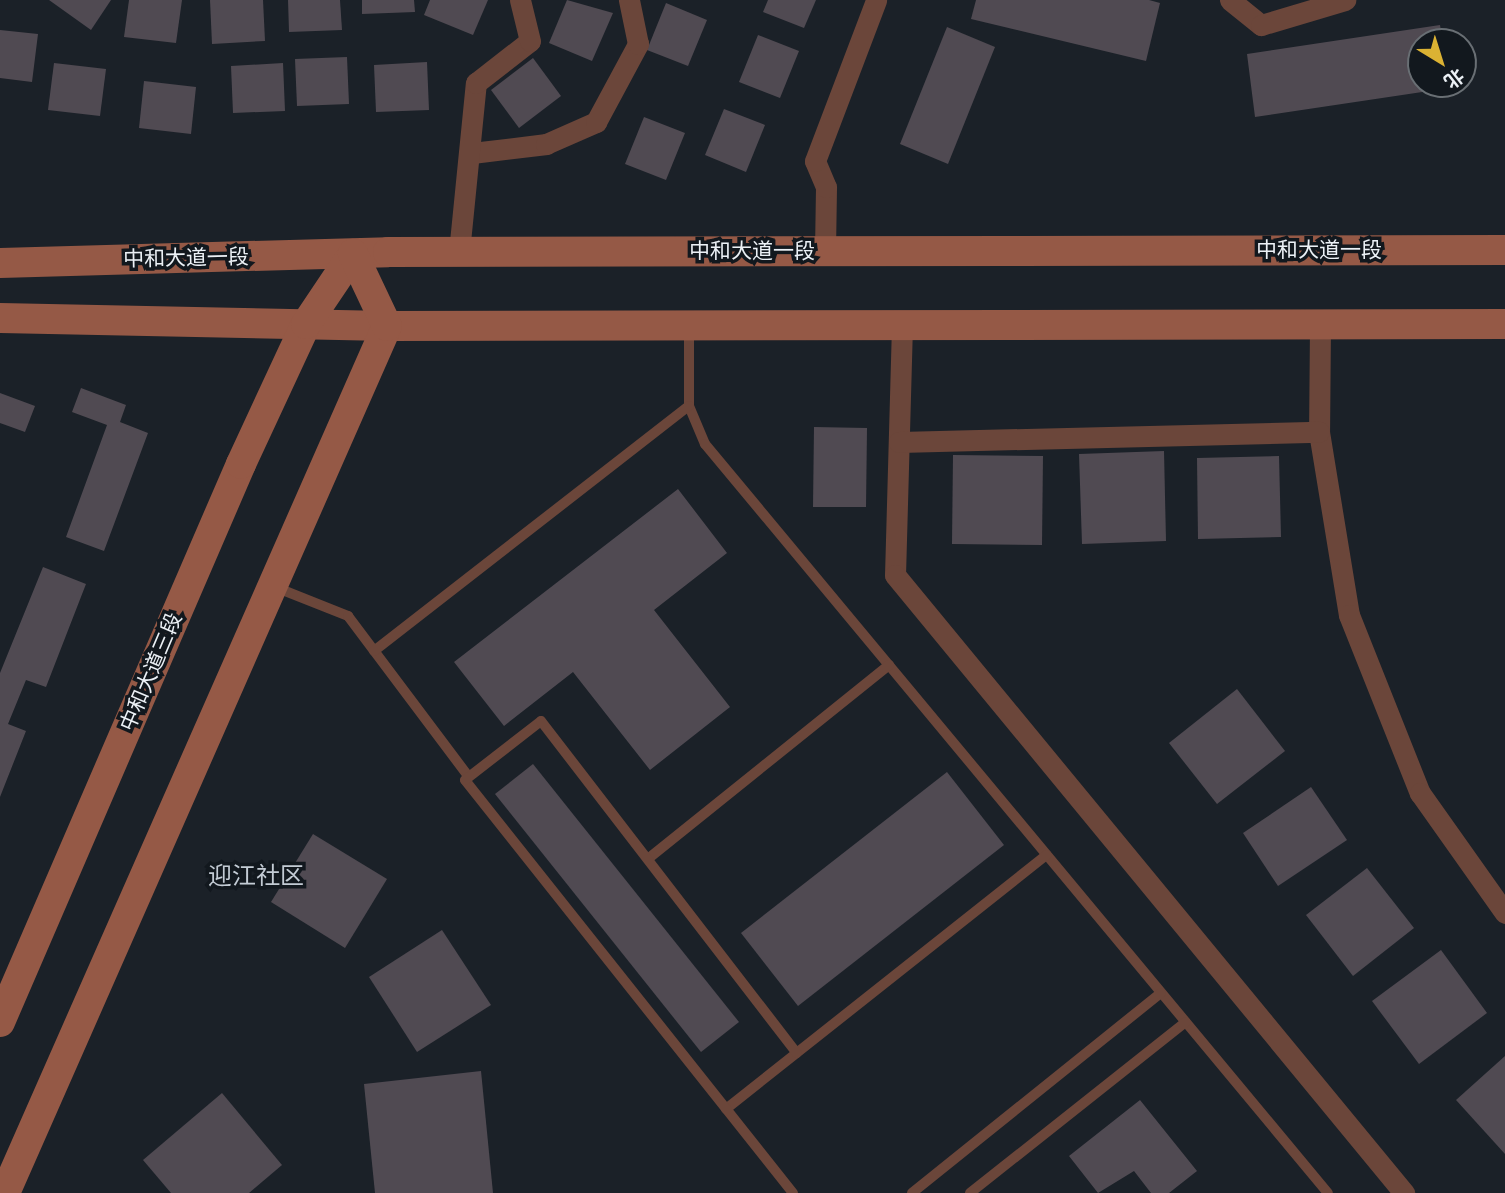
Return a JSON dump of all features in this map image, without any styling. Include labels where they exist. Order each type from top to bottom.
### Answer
[{"type":"main road","name":"中和大道一段","points":[[0,263],[459,252],[1505,250]]},
{"type":"main road","name":"中和大道三段","points":[[0,1022],[306,324],[354,254]]},
{"type":"main road","points":[[5,1193],[387,326],[354,254]]},
{"type":"main road","points":[[0,318],[387,326],[1505,324]]},
{"type":"street","points":[[459,252],[472,153],[476,83],[530,41],[520,0]]},
{"type":"street","points":[[472,153],[546,144],[596,122],[638,44],[629,0]]},
{"type":"street","points":[[825,251],[826,187],[815,161],[876,0]]},
{"type":"street","points":[[1230,0],[1261,25],[1345,0]]},
{"type":"street","points":[[1321,325],[1319,432],[1349,615],[1420,793],[1505,913]]},
{"type":"street","points":[[902,326],[895,575],[1404,1193]]},
{"type":"street","points":[[899,442],[1319,432]]},
{"type":"lane","points":[[689,326],[690,406],[705,444],[1328,1193]]},
{"type":"lane","points":[[374,652],[690,406]]},
{"type":"lane","points":[[273,586],[348,617],[469,777]]},
{"type":"lane","points":[[649,858],[888,665]]},
{"type":"lane","points":[[793,1193],[465,780],[541,721],[797,1053]]},
{"type":"lane","points":[[726,1109],[1046,855]]},
{"type":"lane","points":[[912,1193],[1161,993]]},
{"type":"lane","points":[[970,1193],[1186,1022]]},
{"type":"building","points":[[49,0],[111,0],[91,30]]},
{"type":"building","points":[[129,0],[182,0],[176,43],[124,37]]},
{"type":"building","points":[[210,0],[263,0],[265,41],[212,44]]},
{"type":"building","points":[[288,0],[340,0],[342,30],[289,32]]},
{"type":"building","points":[[362,0],[414,0],[415,12],[362,14]]},
{"type":"building","points":[[430,0],[488,0],[473,35],[424,15]]},
{"type":"building","points":[[567,0],[613,13],[592,61],[549,43]]},
{"type":"building","points":[[768,0],[816,0],[804,28],[763,12]]},
{"type":"building","points":[[976,0],[1149,0],[1160,3],[1146,61],[971,19]]},
{"type":"building","points":[[666,3],[707,20],[688,66],[647,50]]},
{"type":"building","points":[[1440,25],[1441,28],[1420,28]]},
{"type":"building","points":[[947,27],[995,47],[948,164],[900,144]]},
{"type":"building","points":[[0,30],[38,34],[32,82],[0,78]]},
{"type":"building","points":[[1407,30],[1407,94],[1255,117],[1247,54]]},
{"type":"building","points":[[758,35],[799,51],[780,98],[739,82]]},
{"type":"building","points":[[347,57],[349,104],[297,106],[295,59]]},
{"type":"building","points":[[533,58],[561,96],[519,128],[491,90]]},
{"type":"building","points":[[427,62],[429,110],[376,112],[374,65]]},
{"type":"building","points":[[54,63],[106,69],[100,116],[48,110]]},
{"type":"building","points":[[283,63],[285,111],[233,113],[231,66]]},
{"type":"building","points":[[144,81],[196,87],[191,134],[139,128]]},
{"type":"building","points":[[724,109],[765,125],[746,172],[705,155]]},
{"type":"building","points":[[644,117],[685,133],[666,180],[625,164]]},
{"type":"building","points":[[81,388],[126,405],[120,422],[148,433],[104,551],[66,537],[107,425],[72,412]]},
{"type":"building","points":[[0,393],[35,406],[25,432],[0,423]]},
{"type":"building","points":[[814,427],[867,428],[866,507],[813,507]]},
{"type":"building","points":[[1164,451],[1166,541],[1082,544],[1079,454]]},
{"type":"building","points":[[953,455],[1043,456],[1042,545],[952,544]]},
{"type":"building","points":[[1279,456],[1281,537],[1198,539],[1197,458]]},
{"type":"building","points":[[678,489],[727,553],[654,610],[730,707],[650,770],[573,672],[504,726],[454,662]]},
{"type":"building","points":[[43,567],[86,584],[46,687],[26,680],[8,724],[26,731],[0,797],[0,673]]},
{"type":"building","points":[[1237,689],[1285,751],[1217,804],[1169,743]]},
{"type":"building","points":[[533,764],[739,1022],[701,1052],[495,794]]},
{"type":"building","points":[[947,772],[1004,845],[798,1006],[741,933]]},
{"type":"building","points":[[1311,787],[1347,840],[1278,886],[1243,833]]},
{"type":"building","points":[[313,834],[387,879],[345,948],[271,902]]},
{"type":"building","points":[[1367,868],[1414,928],[1353,976],[1306,915]]},
{"type":"building","points":[[442,930],[491,1005],[417,1052],[369,977]]},
{"type":"building","points":[[1441,950],[1487,1013],[1419,1064],[1372,1001]]},
{"type":"building","points":[[1505,1056],[1505,1154],[1456,1100]]},
{"type":"building","points":[[481,1071],[493,1193],[375,1193],[364,1084]]},
{"type":"building","points":[[222,1093],[282,1165],[249,1193],[171,1193],[143,1160]]},
{"type":"building","points":[[1140,1100],[1197,1171],[1169,1193],[1151,1193],[1134,1171],[1098,1193],[1069,1156]]},
{"type":"district","name":"迎江社区","points":[[256,876]]}]
